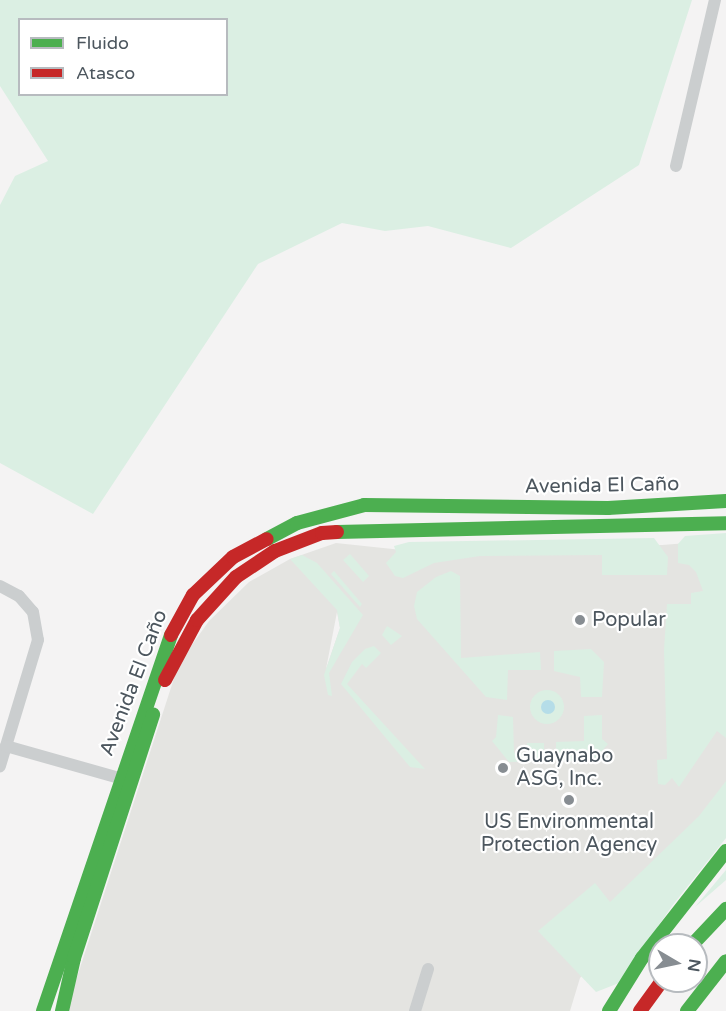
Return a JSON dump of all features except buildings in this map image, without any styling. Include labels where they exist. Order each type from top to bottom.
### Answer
[{"type":"main road","name":"Avenida El Caño","points":[[62,1011],[74,958],[164,647],[182,611],[220,568],[270,534],[317,516],[364,505],[608,508],[726,501]]},
{"type":"main road","name":"Avenida El Caño","points":[[43,1011],[124,780],[172,660],[197,620],[236,577],[259,560],[292,543],[322,533],[386,529],[606,528],[726,523]]},
{"type":"main road","points":[[609,1011],[648,950],[726,850]]},
{"type":"main road","points":[[703,933],[726,909]]},
{"type":"main road","points":[[687,1011],[726,961]]},
{"type":"main road","points":[[640,1011],[653,993]]},
{"type":"street","points":[[676,166],[715,0]]},
{"type":"street","points":[[0,586],[19,596],[33,612],[38,640],[0,766]]},
{"type":"street","points":[[6,746],[124,780]]},
{"type":"street","points":[[415,1011],[428,969]]},
{"type":"shaded area","points":[[726,540],[726,809],[580,978],[570,1011],[66,1011],[179,663],[209,621],[249,582],[290,559],[336,543],[402,550],[662,545]],"holes":[[[337,612],[340,628],[326,669]]]},
{"type":"green space","points":[[0,0],[692,0],[639,165],[511,248],[428,226],[385,231],[342,223],[258,264],[93,514],[0,463],[0,205],[15,176],[48,161],[0,86]]},
{"type":"green space","points":[[726,533],[726,738],[717,731],[679,787],[672,778],[665,785],[658,784],[657,760],[667,759],[664,650],[667,604],[691,604],[691,593],[703,591],[696,572],[689,565],[678,563],[678,544],[685,536]]},
{"type":"green space","points":[[654,538],[668,557],[667,575],[602,575],[602,555],[480,556],[434,563],[403,578],[395,576],[386,563],[396,552],[394,546],[409,542]]},
{"type":"green space","points":[[350,554],[369,576],[363,582],[343,560]]},
{"type":"green space","points":[[302,555],[317,563],[363,615],[329,673],[332,696],[328,695],[324,675],[340,628],[337,610],[290,559]]},
{"type":"green space","points":[[334,571],[362,604],[360,607],[331,574]]},
{"type":"green space","points":[[451,571],[460,576],[461,658],[540,652],[541,670],[508,670],[507,700],[486,697],[417,619],[414,606],[417,592],[436,577]]},
{"type":"green space","points":[[387,626],[402,636],[391,645],[382,635]]},
{"type":"green space","points":[[374,646],[381,653],[366,668],[362,664],[347,684],[425,769],[410,767],[341,684],[352,662],[365,649]]},
{"type":"green space","points":[[591,649],[604,662],[602,697],[581,697],[580,677],[554,671],[554,651]]},
{"type":"green space","points":[[547,690],[559,695],[564,707],[559,719],[547,724],[535,719],[530,707],[535,695]]},
{"type":"green space","points":[[498,715],[513,717],[514,753],[527,754],[527,743],[544,743],[544,761],[509,762],[492,741],[496,737]]},
{"type":"green space","points":[[602,715],[602,739],[608,744],[594,760],[556,761],[556,742],[584,741],[584,716]]},
{"type":"green space","points":[[726,781],[726,838],[653,933],[648,933],[648,941],[619,983],[596,992],[538,931],[595,883],[610,902],[699,816]]},
{"type":"green space","points":[[726,870],[726,880],[695,907]]},
{"type":"water","points":[[545,700],[551,700],[555,707],[551,714],[545,714],[541,710],[541,704]]},
{"type":"traffic: fast","points":[[267,539],[297,523],[364,505],[608,508],[726,501]]},
{"type":"traffic: fast","points":[[337,532],[726,523]]},
{"type":"traffic: fast","points":[[43,1011],[171,635]]},
{"type":"traffic: fast","points":[[62,1011],[74,958],[153,715]]},
{"type":"traffic: fast","points":[[609,1011],[642,958],[726,851]]},
{"type":"traffic: fast","points":[[703,933],[726,909]]},
{"type":"traffic: fast","points":[[687,1011],[726,961]]},
{"type":"traffic: jam","points":[[165,680],[197,620],[236,577],[275,551],[322,533],[337,532]]},
{"type":"traffic: jam","points":[[171,635],[193,595],[233,557],[267,539]]},
{"type":"traffic: jam","points":[[640,1011],[653,993]]},
{"type":"place","name":"Popular","points":[[580,620]]},
{"type":"place","name":"Guaynabo ASG, Inc.","points":[[503,768]]},
{"type":"place","name":"US Environmental Protection Agency","points":[[569,800]]}]
